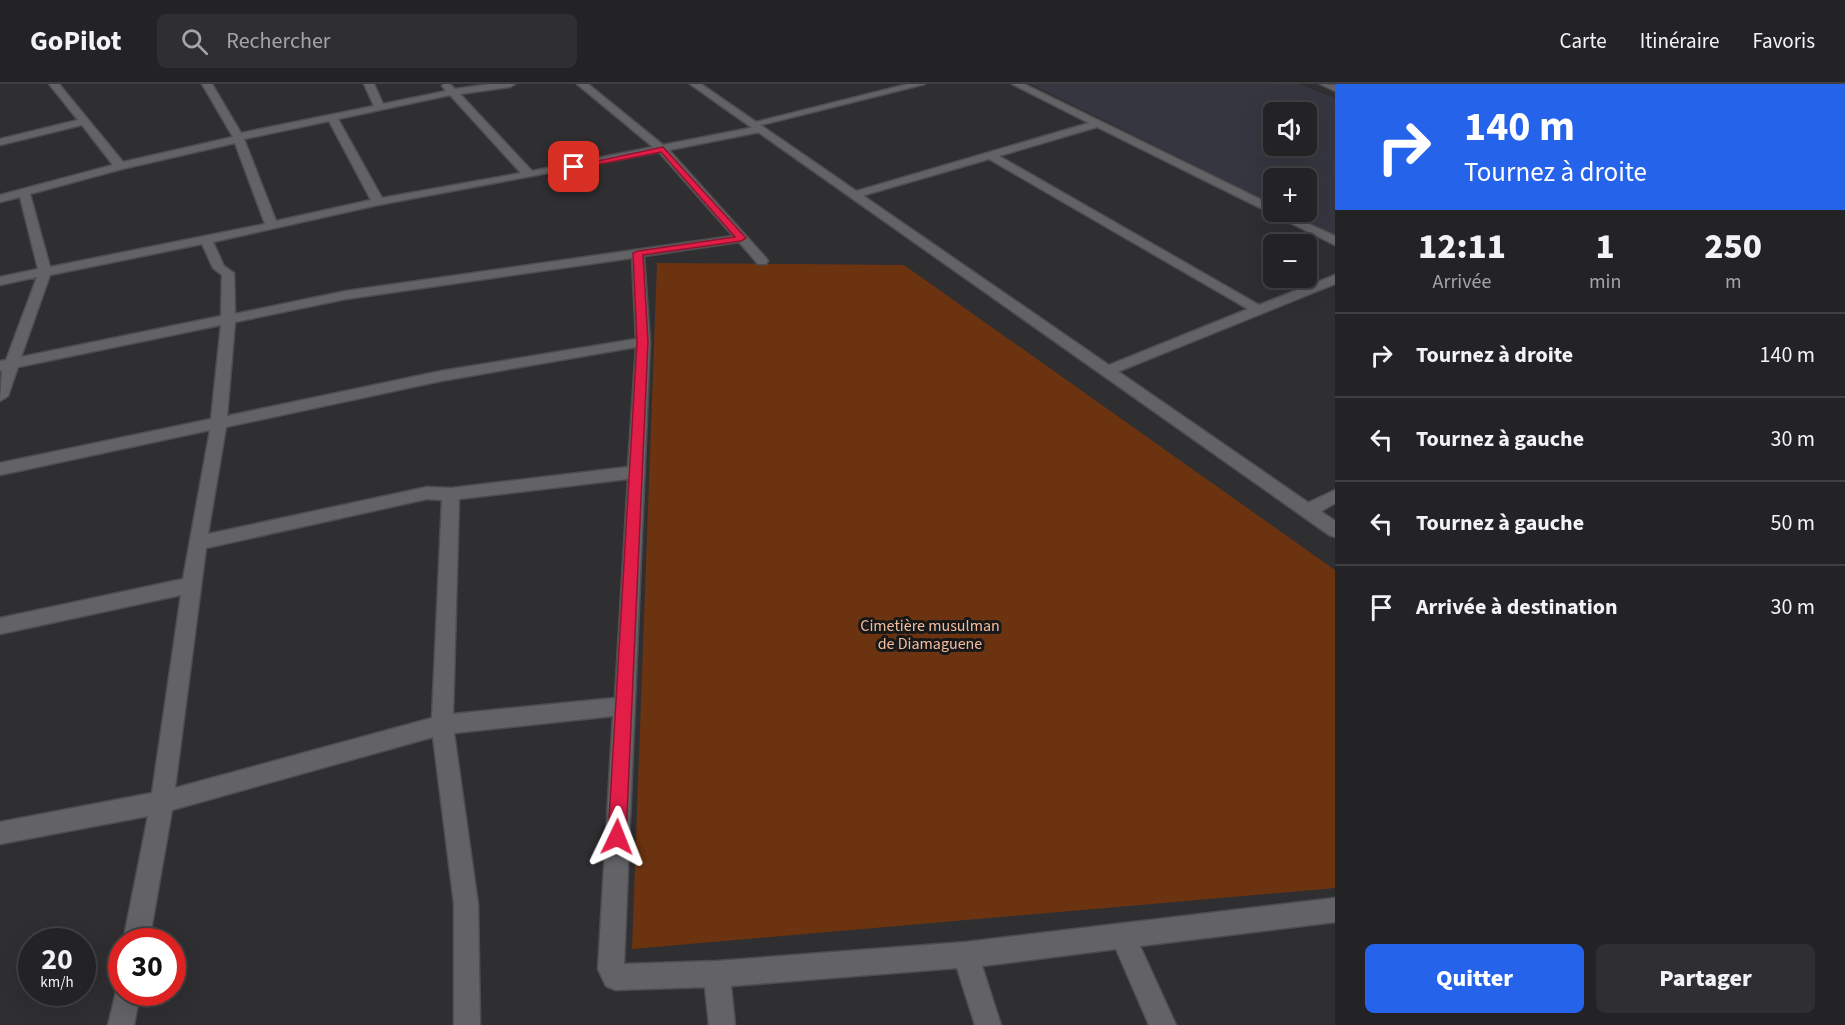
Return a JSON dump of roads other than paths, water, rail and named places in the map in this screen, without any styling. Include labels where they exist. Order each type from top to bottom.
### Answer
[{"type":"street","points":[[54,84],[120,166]]},
{"type":"street","points":[[207,84],[239,138],[272,226]]},
{"type":"street","points":[[369,84],[380,107]]},
{"type":"street","points":[[0,199],[120,166],[380,107],[450,88],[510,84]]},
{"type":"street","points":[[582,84],[663,150],[762,261]]},
{"type":"street","points":[[695,84],[1335,530]]},
{"type":"street","points":[[869,84],[885,93]]},
{"type":"street","points":[[0,281],[206,240],[378,202],[663,150],[920,84]]},
{"type":"street","points":[[1017,84],[1263,206]]},
{"type":"street","points":[[1325,84],[1335,88]]},
{"type":"street","points":[[450,88],[529,175]]},
{"type":"street","points":[[332,117],[378,202]]},
{"type":"street","points":[[0,142],[84,122]]},
{"type":"street","points":[[854,195],[1098,124]]},
{"type":"street","points":[[991,156],[1259,310]]},
{"type":"street","points":[[0,396],[6,365],[45,272],[24,192]]},
{"type":"street","points":[[1296,222],[1335,241]]},
{"type":"street","points":[[6,365],[346,295],[741,238]]},
{"type":"street","points":[[139,928],[162,802],[197,543],[219,422],[228,319],[228,273],[219,268],[206,240]]},
{"type":"street","points":[[638,253],[643,342],[623,706],[612,974],[615,977],[717,974],[966,955],[1335,910]]},
{"type":"street","points":[[1107,371],[1335,279]]},
{"type":"street","points":[[0,469],[441,376],[643,342]]},
{"type":"street","points":[[197,543],[427,493],[451,494],[635,472]]},
{"type":"street","points":[[451,494],[442,725],[466,904],[467,1025]]},
{"type":"street","points":[[1307,510],[1335,496]]},
{"type":"street","points":[[0,626],[191,585]]},
{"type":"street","points":[[0,833],[162,802],[442,725],[623,706]]},
{"type":"street","points":[[1122,935],[1162,1025]]},
{"type":"street","points":[[966,955],[988,1025]]},
{"type":"street","points":[[717,974],[722,1025]]},
{"type":"street","points":[[121,1025],[125,1006]]},
{"type":"park label","name":"Cimetière musulman de Diamaguene","points":[[930,635]]}]
